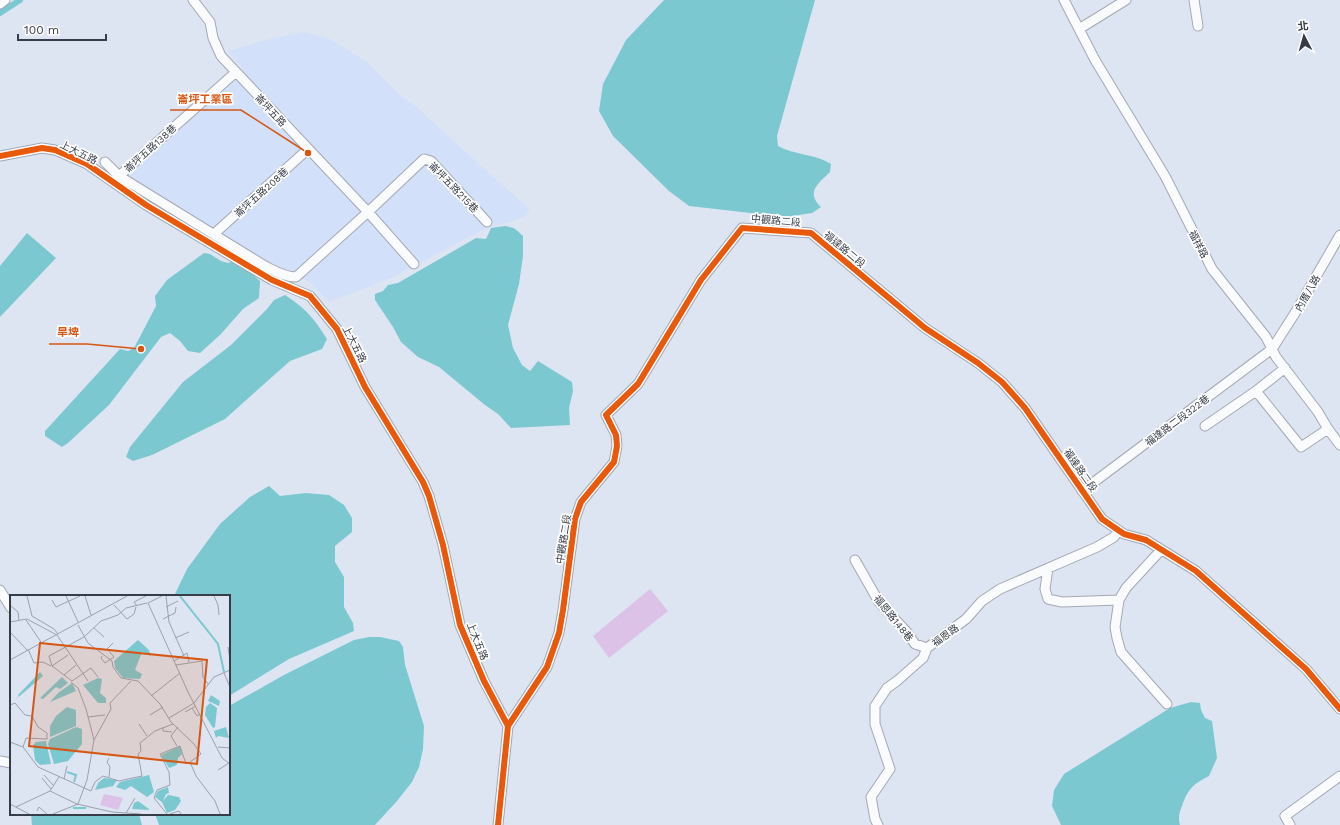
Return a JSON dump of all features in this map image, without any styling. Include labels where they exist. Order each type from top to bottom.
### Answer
[{"type":"street","points":[[0,4],[5,0]]},
{"type":"street","name":"崙坪五路","points":[[193,0],[210,22],[213,38],[221,56],[368,212],[414,264]]},
{"type":"street","name":"福祥路","points":[[1064,0],[1095,60],[1165,176],[1212,269],[1266,337],[1276,357],[1318,412],[1340,445]]},
{"type":"street","points":[[1079,29],[1126,0]]},
{"type":"street","points":[[1194,0],[1198,26]]},
{"type":"street","name":"崙坪五路138巷","points":[[119,176],[236,72]]},
{"type":"street","name":"上大五路","points":[[0,156],[42,148],[55,150],[87,164],[146,205],[272,280],[310,296],[337,329],[365,387],[423,482],[429,496],[443,545],[460,625],[484,681],[508,726]]},
{"type":"street","name":"崙坪五路208巷","points":[[214,234],[308,149]]},
{"type":"street","name":"崙坪五路215巷","points":[[368,212],[424,159],[431,161],[487,222]]},
{"type":"street","points":[[105,162],[119,176],[265,266],[285,276],[296,277],[368,212]]},
{"type":"street","name":"中觀路二段","points":[[498,825],[508,726],[547,667],[559,633],[575,519],[581,502],[614,462],[617,446],[616,435],[606,415],[638,384],[701,280],[742,228],[811,233]]},
{"type":"street","name":"福達路二段","points":[[811,233],[925,328],[978,363],[1002,382],[1034,420],[1102,519],[1124,534],[1146,540],[1196,572],[1306,669],[1340,709]]},
{"type":"street","name":"內厝八路","points":[[1272,348],[1295,313],[1340,235]]},
{"type":"street","points":[[285,276],[288,286]]},
{"type":"street","name":"福達路二段322巷","points":[[1082,491],[1272,348]]},
{"type":"street","points":[[1205,426],[1256,391],[1285,368]]},
{"type":"street","points":[[1256,391],[1302,447],[1328,429]]},
{"type":"street","name":"福恩路","points":[[878,825],[875,820],[871,797],[890,769],[875,724],[875,706],[887,688],[898,681],[923,658],[927,648],[966,619],[982,601],[1000,589],[1097,547],[1114,537],[1118,531]]},
{"type":"street","points":[[1161,550],[1126,588],[1119,600],[1115,627],[1121,652],[1167,704]]},
{"type":"street","name":"福恩路148巷","points":[[855,560],[879,602],[906,631],[915,644],[927,648]]},
{"type":"street","points":[[1048,568],[1045,589],[1048,599],[1062,602],[1119,600]]},
{"type":"street","points":[[0,590],[10,606]]},
{"type":"street","points":[[0,761],[10,763]]},
{"type":"street","points":[[1290,825],[1284,816],[1340,776]]},
{"type":"shaded area","points":[[304,32],[330,39],[367,62],[398,93],[415,106],[530,210],[522,218],[482,230],[393,277],[329,302],[311,283],[242,248],[127,175],[243,69],[228,51],[266,40]]},
{"type":"shaded area","points":[[650,589],[668,611],[609,658],[593,636]]},
{"type":"water","points":[[664,0],[815,0],[777,136],[778,146],[819,158],[831,164],[830,172],[818,184],[814,192],[816,202],[821,207],[812,213],[785,217],[689,206],[669,191],[613,136],[599,111],[603,84],[626,40]]},
{"type":"water","points":[[505,226],[514,228],[523,236],[523,256],[519,284],[508,325],[513,348],[522,365],[530,371],[538,361],[572,382],[573,391],[569,408],[570,425],[511,428],[498,414],[439,367],[418,357],[401,342],[375,300],[375,294],[383,291],[388,285],[398,283],[476,238],[486,239],[491,228]]},
{"type":"water","points":[[27,233],[56,258],[0,317],[0,266]]},
{"type":"water","points":[[204,253],[210,254],[221,261],[228,263],[235,261],[240,263],[260,281],[259,298],[243,309],[221,334],[200,353],[188,351],[180,341],[170,333],[161,337],[109,405],[68,443],[62,447],[45,436],[45,431],[120,349],[128,351],[134,348],[156,306],[155,296],[167,280]]},
{"type":"water","points":[[285,295],[304,309],[322,331],[327,339],[322,349],[290,361],[225,419],[152,455],[133,461],[126,457],[130,447],[183,382],[231,345],[274,300]]},
{"type":"water","points":[[269,486],[280,496],[306,493],[329,495],[344,505],[352,518],[352,532],[335,546],[335,562],[344,577],[344,607],[353,623],[354,631],[289,659],[230,695],[230,595],[174,595],[187,569],[220,524],[250,497]]},
{"type":"water","points":[[369,637],[380,637],[399,641],[403,647],[405,665],[424,726],[423,749],[419,767],[412,782],[375,825],[159,825],[155,815],[230,815],[230,705],[284,675],[354,640]]},
{"type":"water","points":[[1191,702],[1200,703],[1201,710],[1205,718],[1212,721],[1217,758],[1209,776],[1195,784],[1186,796],[1180,813],[1180,825],[1061,825],[1052,806],[1054,790],[1064,774],[1170,708]]},
{"type":"water","points":[[31,815],[139,815],[142,825],[32,825]]},
{"type":"waterway","points":[[0,13],[20,0]]},
{"type":"cycle path","points":[[0,156],[42,148],[55,150],[87,164],[146,205],[272,280],[310,296],[337,329],[365,387],[423,482],[429,496],[443,545],[460,625],[484,681],[508,726]]},
{"type":"cycle path","points":[[498,825],[508,726],[547,667],[559,633],[575,519],[581,502],[614,462],[617,446],[616,435],[606,415],[638,384],[701,280],[742,228],[811,233],[925,328],[978,363],[1002,382],[1025,408],[1102,519],[1124,534],[1146,540],[1196,571],[1306,669],[1340,709]]},
{"type":"place","name":"崙坪工業區","points":[[308,153]]},
{"type":"place","name":"旱埤","points":[[141,349]]}]
